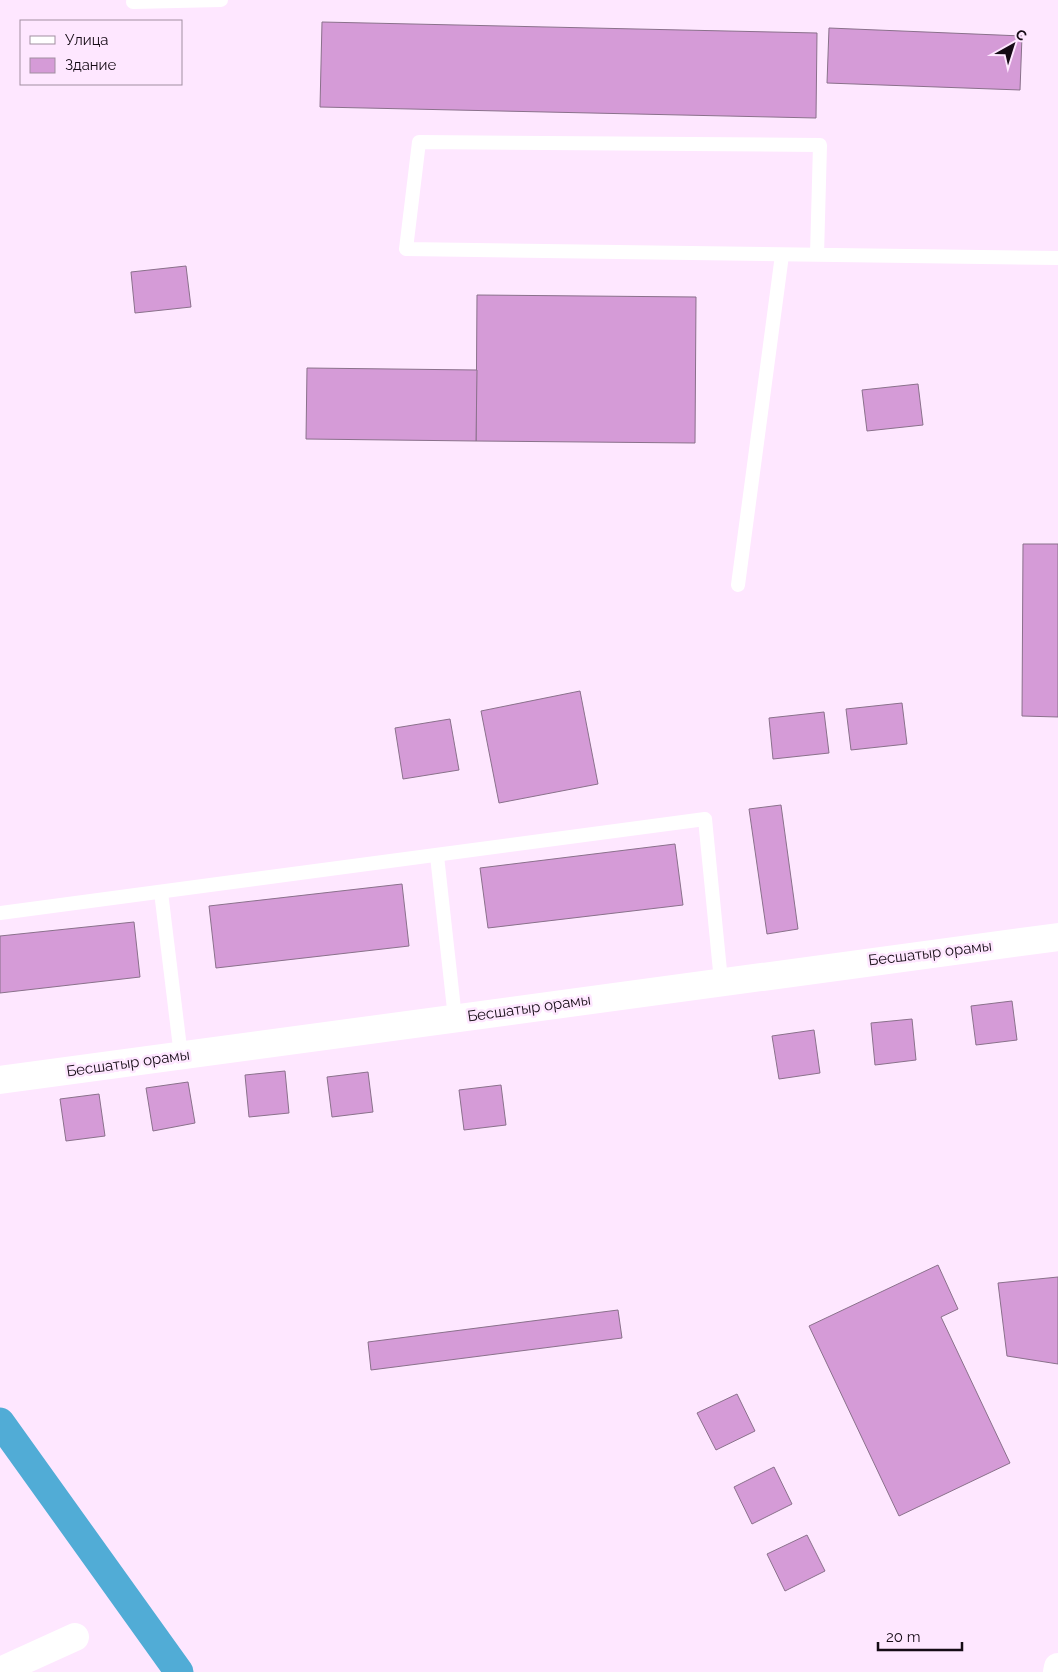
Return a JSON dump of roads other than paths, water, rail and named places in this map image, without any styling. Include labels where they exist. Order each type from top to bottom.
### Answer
[{"type":"street","name":"Бесшатыр орамы","points":[[0,1080],[1058,936]]},
{"type":"street","points":[[0,1670],[75,1638]]},
{"type":"street","points":[[1057,1672],[1058,1667]]},
{"type":"lane","points":[[133,2],[221,0]]},
{"type":"lane","points":[[817,255],[820,145],[419,142],[406,250],[1058,258]]},
{"type":"lane","points":[[738,585],[782,255]]},
{"type":"lane","points":[[0,914],[705,819],[720,981]]},
{"type":"lane","points":[[437,856],[454,1018]]},
{"type":"lane","points":[[161,892],[181,1056]]},
{"type":"waterway","points":[[0,1422],[179,1672]]}]
